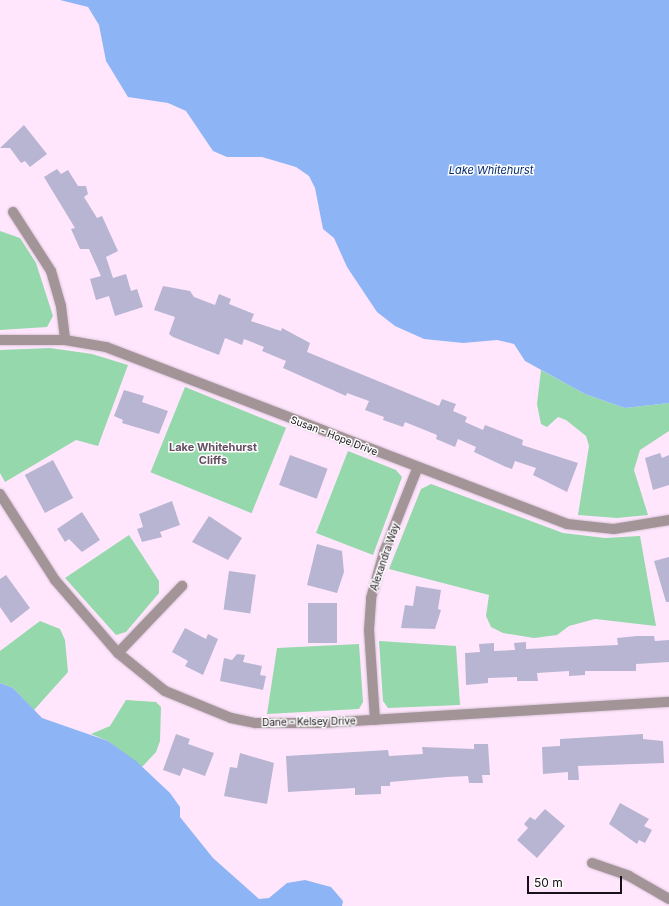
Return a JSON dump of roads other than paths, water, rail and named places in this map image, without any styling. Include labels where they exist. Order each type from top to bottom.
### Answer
[{"type":"street","points":[[13,212],[51,271],[61,306],[65,340]]},
{"type":"street","name":"Susan - Hope Drive","points":[[0,340],[65,340],[118,351],[417,469],[567,524],[614,529],[669,520]]},
{"type":"street","name":"Alexandra Way","points":[[375,720],[369,630],[371,598],[384,552],[417,469]]},
{"type":"street","name":"Dane - Kelsey Drive","points":[[0,494],[55,580],[118,653],[172,694],[231,718],[281,724],[375,720],[669,702]]},
{"type":"street","points":[[118,653],[182,586]]},
{"type":"street","points":[[592,863],[629,876],[669,899]]},
{"type":"water","name":"Lake Whitehurst","points":[[60,0],[669,0],[669,403],[625,408],[585,394],[525,361],[514,344],[497,340],[463,343],[424,339],[395,326],[377,312],[347,267],[334,238],[323,229],[315,188],[309,176],[296,167],[262,157],[227,157],[213,151],[186,111],[168,103],[128,97],[106,61],[99,25],[88,7]]},
{"type":"water","points":[[0,683],[13,688],[42,718],[108,741],[136,761],[170,793],[180,807],[180,817],[213,858],[259,899],[269,898],[287,883],[305,880],[331,887],[343,901],[342,906],[0,906]]},
{"type":"district","name":"Lake Whitehurst Cliffs","points":[[213,454]]}]
